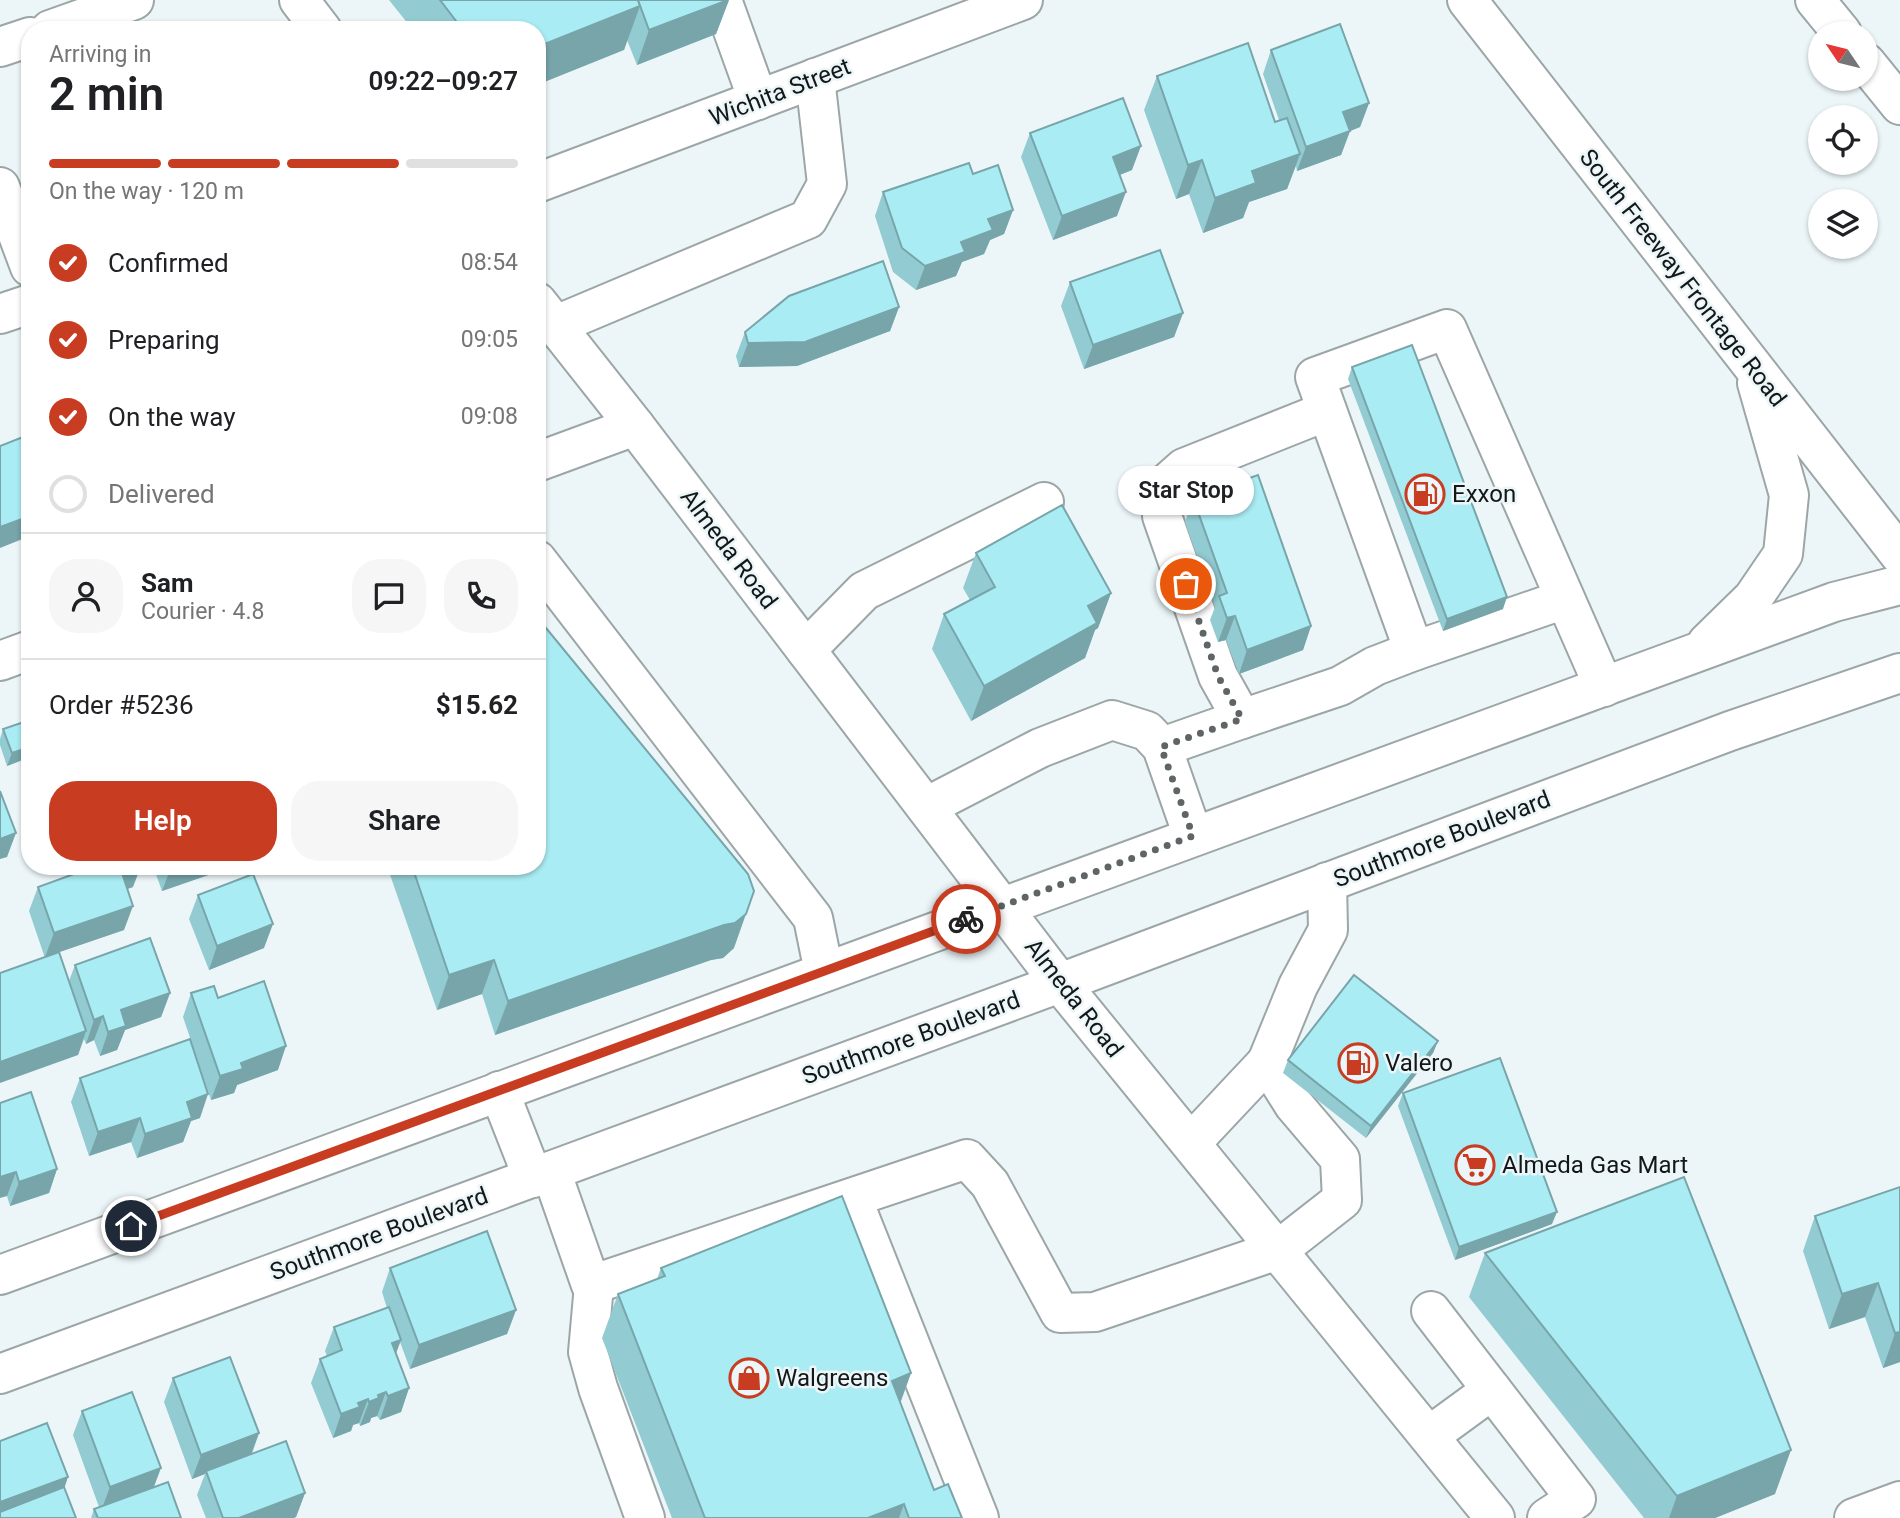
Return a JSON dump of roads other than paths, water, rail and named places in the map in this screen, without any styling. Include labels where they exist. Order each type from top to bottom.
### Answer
[{"type":"main road","points":[[61,17],[134,0]]},
{"type":"main road","points":[[299,0],[315,21]]},
{"type":"main road","points":[[722,0],[758,100]]},
{"type":"main road","name":"Wichita Street","points":[[546,180],[1023,0]]},
{"type":"main road","name":"South Freeway Frontage Road","points":[[1467,0],[1900,555]]},
{"type":"main road","points":[[1815,0],[1832,21]]},
{"type":"main road","points":[[0,47],[21,40]]},
{"type":"main road","points":[[1878,77],[1900,105]]},
{"type":"main road","points":[[546,314],[808,219],[827,184],[815,78]]},
{"type":"main road","points":[[0,187],[21,243]]},
{"type":"main road","points":[[0,314],[21,307]]},
{"type":"main road","name":"Almeda Road","points":[[546,314],[635,426],[1060,983],[1495,1518]]},
{"type":"main road","points":[[1414,651],[1314,377],[1447,330],[1604,687]]},
{"type":"main road","points":[[1698,652],[1753,598],[1783,555],[1789,495],[1751,365]]},
{"type":"main road","points":[[1242,719],[1218,676],[1162,516],[1166,484],[1184,468],[1327,411]]},
{"type":"main road","points":[[546,459],[635,426]]},
{"type":"main road","points":[[806,650],[864,591],[1044,502]]},
{"type":"main road","points":[[546,572],[813,918],[824,972]]},
{"type":"main road","points":[[0,1275],[1833,602],[1900,585]]},
{"type":"main road","points":[[1161,747],[1340,686],[1375,666],[1565,599]]},
{"type":"main road","points":[[0,661],[21,653]]},
{"type":"main road","name":"Southmore Boulevard","points":[[0,1374],[1060,983],[1730,731],[1900,673]]},
{"type":"main road","points":[[926,807],[1040,748],[1112,720],[1147,731],[1161,747],[1193,836]]},
{"type":"main road","points":[[1191,1143],[1267,1062],[1298,986],[1328,930],[1327,882]]},
{"type":"main road","points":[[594,1285],[967,1159],[990,1184],[1060,1313],[1095,1312],[1278,1250],[1342,1200],[1339,1159],[1294,1105],[1267,1062]]},
{"type":"main road","points":[[499,1091],[542,1174],[592,1286],[594,1285]]},
{"type":"main road","points":[[852,1198],[979,1518]]},
{"type":"main road","points":[[594,1285],[588,1352],[598,1388],[645,1518]]},
{"type":"main road","points":[[1431,1311],[1576,1499],[1547,1518]]},
{"type":"main road","points":[[1429,1436],[1492,1390]]},
{"type":"main road","points":[[1854,1518],[1900,1501]]},
{"type":"place","name":"Exxon","points":[[1425,494]]},
{"type":"place","name":"Star Stop","points":[[1186,584]]},
{"type":"place","name":"Valero","points":[[1358,1063]]},
{"type":"place","name":"Almeda Gas Mart","points":[[1475,1165]]},
{"type":"place","name":"Walgreens","points":[[749,1378]]}]
